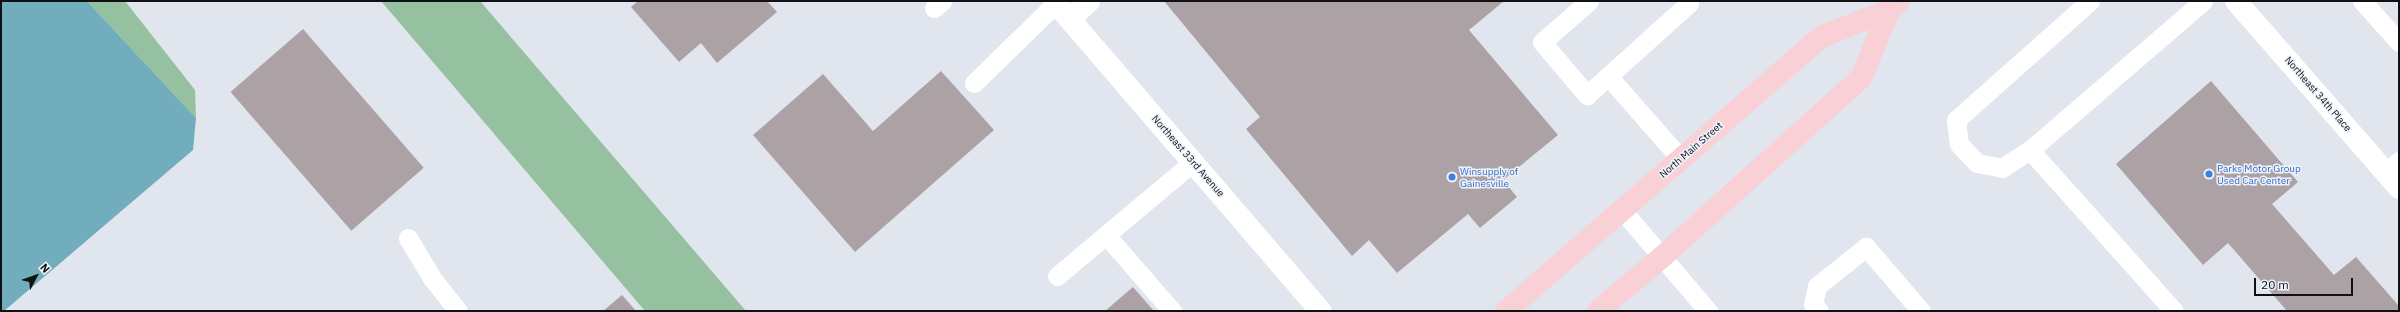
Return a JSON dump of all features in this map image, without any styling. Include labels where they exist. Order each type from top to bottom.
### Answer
[{"type":"main road","name":"North Main Street","points":[[1506,311],[1822,37],[1889,4]]},
{"type":"main road","name":"North Main Street","points":[[1598,311],[1661,258],[1861,78],[1889,4]]},
{"type":"street","points":[[1060,8],[1089,1]]},
{"type":"street","name":"Northeast 34th Place","points":[[2236,1],[2395,174]]},
{"type":"street","name":"Northeast 33rd Avenue","points":[[1060,8],[1321,311]]},
{"type":"lane","points":[[1590,1],[1542,42],[1587,95],[1689,4],[1687,1]]},
{"type":"lane","points":[[2090,1],[1956,120],[1959,144],[1978,163],[2002,168],[2030,150],[2203,1]]},
{"type":"lane","points":[[2362,1],[2399,42]]},
{"type":"lane","points":[[974,83],[1060,8]]},
{"type":"lane","points":[[1608,76],[1681,159]]},
{"type":"lane","points":[[2030,150],[2174,311]]},
{"type":"lane","points":[[1057,276],[1193,162]]},
{"type":"lane","points":[[1622,210],[1661,258],[1708,311]]},
{"type":"lane","points":[[1106,235],[1172,311]]},
{"type":"lane","points":[[408,238],[432,278],[458,311]]},
{"type":"lane","points":[[1819,311],[1813,304],[1817,286],[1866,247],[1921,311]]},
{"type":"green space","points":[[87,1],[125,1],[195,90],[196,118]]},
{"type":"green space","points":[[381,1],[480,1],[746,311],[645,311]]},
{"type":"water","points":[[1,1],[87,1],[196,118],[193,150],[4,311],[1,311]]},
{"type":"building","points":[[638,1],[767,1],[777,12],[717,63],[701,43],[679,62],[631,7]]},
{"type":"building","points":[[1164,1],[1504,1],[1469,30],[1558,135],[1503,180],[1517,197],[1480,228],[1468,214],[1397,273],[1369,240],[1352,256],[1246,129],[1260,117]]},
{"type":"building","points":[[303,29],[424,168],[351,231],[231,92]]},
{"type":"building","points":[[941,71],[994,130],[855,252],[753,135],[823,74],[873,131]]},
{"type":"building","points":[[2211,81],[2298,182],[2272,204],[2334,275],[2356,257],[2399,306],[2399,311],[2287,311],[2228,243],[2203,265],[2116,164]]},
{"type":"building","points":[[1133,287],[1154,311],[1105,311]]},
{"type":"building","points":[[622,295],[636,311],[603,311]]},
{"type":"place","name":"Parks Motor Group Used Car Center","points":[[2209,174]]},
{"type":"place","name":"Winsupply of Gainesville","points":[[1452,177]]}]
